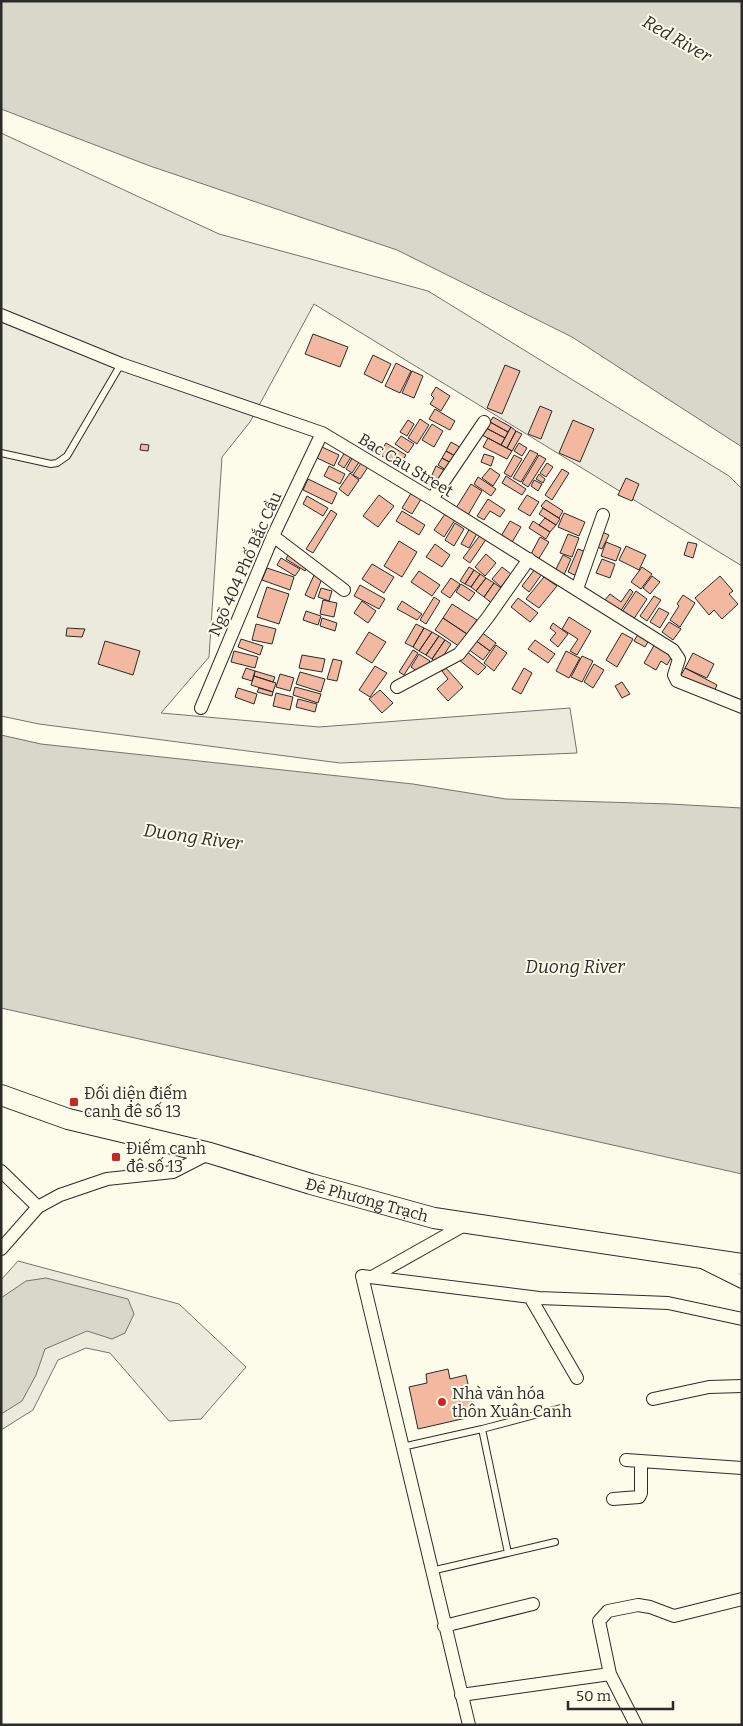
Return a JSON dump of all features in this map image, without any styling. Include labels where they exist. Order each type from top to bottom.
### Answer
[{"type":"main road","name":"Đê Phương Trạch","points":[[1,1095],[68,1119],[210,1153],[311,1184],[434,1218],[742,1264]]},
{"type":"street","name":"Bac Cau Street","points":[[1,316],[122,364],[322,434],[529,559],[676,653],[680,659],[674,675],[677,681],[742,708]]},
{"type":"street","points":[[432,499],[484,422]]},
{"type":"street","name":"Ngõ 404 Phố Bắc Cầu","points":[[201,708],[273,536],[322,434]]},
{"type":"street","points":[[577,589],[603,515]]},
{"type":"street","points":[[273,536],[344,590]]},
{"type":"street","points":[[397,687],[459,654],[529,559]]},
{"type":"street","points":[[1,1249],[38,1207],[60,1195],[107,1179],[173,1172],[210,1153]]},
{"type":"street","points":[[1,1171],[38,1207]]},
{"type":"street","points":[[372,1277],[468,1223]]},
{"type":"street","points":[[690,1256],[742,1282]]},
{"type":"street","points":[[469,1725],[362,1276],[530,1297],[668,1304],[742,1319]]},
{"type":"street","points":[[530,1297],[577,1378]]},
{"type":"street","points":[[653,1399],[709,1387],[742,1386]]},
{"type":"street","points":[[626,1460],[742,1468]]},
{"type":"street","points":[[613,1498],[639,1497],[641,1493],[641,1461]]},
{"type":"street","points":[[636,1725],[610,1674],[599,1621],[608,1611],[638,1604],[674,1616],[742,1599]]},
{"type":"street","points":[[444,1626],[533,1604]]},
{"type":"street","points":[[461,1695],[610,1674]]},
{"type":"lane","points":[[1,453],[51,464],[62,460],[67,456],[122,364]]},
{"type":"lane","points":[[402,1447],[482,1429],[561,1408]]},
{"type":"lane","points":[[482,1429],[508,1553]]},
{"type":"lane","points":[[432,1571],[555,1542]]},
{"type":"shaded area","points":[[1,133],[219,234],[428,291],[729,476],[742,489],[742,566],[314,304],[250,422],[222,457],[209,657],[161,713],[319,727],[570,708],[577,753],[340,763],[39,724],[1,716]]},
{"type":"shaded area","points":[[18,1261],[179,1304],[246,1367],[201,1419],[169,1421],[110,1353],[86,1348],[58,1360],[33,1410],[1,1430],[1,1280]]},
{"type":"water","name":"Red River","points":[[1,1],[742,1],[742,447],[572,337],[397,250],[150,166],[1,109]]},
{"type":"water","name":"Duong River","points":[[1,735],[41,744],[413,784],[506,799],[742,808],[742,1174],[1,1008]]},
{"type":"water","points":[[46,1278],[128,1299],[134,1314],[125,1333],[112,1339],[87,1331],[45,1349],[36,1375],[22,1401],[1,1414],[1,1298],[26,1281]]},
{"type":"building","points":[[313,334],[348,347],[340,367],[305,354]]},
{"type":"building","points":[[373,355],[391,364],[382,383],[364,374]]},
{"type":"building","points":[[396,363],[411,371],[400,393],[385,386]]},
{"type":"building","points":[[505,365],[520,371],[502,414],[487,408]]},
{"type":"building","points":[[412,371],[423,376],[414,398],[402,393]]},
{"type":"building","points":[[436,387],[450,396],[441,411],[430,404],[434,398],[431,395]]},
{"type":"building","points":[[540,406],[552,411],[541,439],[528,434]]},
{"type":"building","points":[[435,409],[455,421],[450,430],[429,419]]},
{"type":"building","points":[[493,417],[511,427],[508,432],[490,422]]},
{"type":"building","points":[[420,419],[429,425],[417,444],[408,438]]},
{"type":"building","points":[[408,420],[414,424],[407,436],[400,432]]},
{"type":"building","points":[[573,420],[594,429],[580,462],[559,453]]},
{"type":"building","points":[[490,422],[508,432],[505,438],[486,428]]},
{"type":"building","points":[[432,424],[443,431],[434,447],[422,440]]},
{"type":"building","points":[[511,427],[516,431],[507,448],[501,445]]},
{"type":"building","points":[[486,428],[505,438],[501,445],[482,435]]},
{"type":"building","points":[[516,431],[522,434],[512,451],[507,448]]},
{"type":"building","points":[[401,436],[414,444],[408,453],[395,444]]},
{"type":"building","points":[[488,438],[512,451],[507,459],[483,447]]},
{"type":"building","points":[[451,442],[463,449],[457,457],[446,451]]},
{"type":"building","points":[[386,443],[406,455],[399,466],[379,454]]},
{"type":"building","points":[[519,443],[527,448],[522,456],[514,451]]},
{"type":"building","points":[[141,444],[149,445],[148,451],[140,450]]},
{"type":"building","points":[[322,447],[339,455],[334,466],[317,458]]},
{"type":"building","points":[[346,450],[353,454],[344,468],[338,464]]},
{"type":"building","points":[[530,450],[538,454],[521,482],[513,478]]},
{"type":"building","points":[[446,451],[457,457],[453,464],[442,458]]},
{"type":"building","points":[[484,454],[494,457],[491,466],[481,462]]},
{"type":"building","points":[[354,455],[361,459],[352,473],[346,469]]},
{"type":"building","points":[[514,455],[522,459],[511,477],[504,473]]},
{"type":"building","points":[[539,455],[546,459],[528,487],[522,483]]},
{"type":"building","points":[[442,458],[453,464],[449,472],[438,465]]},
{"type":"building","points":[[363,460],[370,464],[360,479],[353,475]]},
{"type":"building","points":[[547,463],[553,467],[546,477],[540,473]]},
{"type":"building","points":[[329,466],[345,474],[340,484],[324,476]]},
{"type":"building","points":[[436,466],[448,472],[439,489],[421,482],[425,474],[431,477]]},
{"type":"building","points":[[490,468],[500,475],[493,486],[482,478]]},
{"type":"building","points":[[562,469],[569,473],[552,500],[545,495]]},
{"type":"building","points":[[350,473],[359,480],[348,496],[339,489]]},
{"type":"building","points":[[539,474],[545,479],[543,483],[536,479]]},
{"type":"building","points":[[506,476],[526,489],[522,495],[502,483]]},
{"type":"building","points":[[478,477],[496,489],[491,496],[474,484]]},
{"type":"building","points":[[626,478],[639,484],[632,501],[618,495]]},
{"type":"building","points":[[308,479],[337,493],[332,504],[303,490]]},
{"type":"building","points":[[534,480],[542,484],[538,491],[531,486]]},
{"type":"building","points":[[471,484],[482,491],[468,515],[456,508]]},
{"type":"building","points":[[413,490],[423,496],[412,514],[402,508]]},
{"type":"building","points":[[379,495],[394,506],[378,527],[363,516]]},
{"type":"building","points":[[527,495],[539,502],[530,516],[518,509]]},
{"type":"building","points":[[307,496],[328,508],[323,516],[303,504]]},
{"type":"building","points":[[488,499],[505,510],[500,517],[490,511],[484,520],[477,516]]},
{"type":"building","points":[[546,500],[563,511],[559,518],[541,506]]},
{"type":"building","points":[[543,508],[560,519],[556,525],[539,514]]},
{"type":"building","points":[[331,510],[337,514],[313,553],[306,549]]},
{"type":"building","points":[[402,511],[425,525],[419,535],[396,521]]},
{"type":"building","points":[[564,513],[585,522],[579,536],[558,527]]},
{"type":"building","points":[[445,514],[455,520],[444,537],[434,530]]},
{"type":"building","points":[[545,518],[556,525],[550,532],[539,525]]},
{"type":"building","points":[[510,521],[521,527],[511,544],[500,538]]},
{"type":"building","points":[[533,521],[550,532],[546,539],[529,528]]},
{"type":"building","points":[[455,523],[464,529],[454,546],[445,540]]},
{"type":"building","points":[[471,526],[479,530],[469,548],[461,544]]},
{"type":"building","points":[[600,531],[609,535],[602,549],[593,545]]},
{"type":"building","points":[[481,534],[487,538],[470,563],[463,558]]},
{"type":"building","points":[[568,534],[579,538],[572,557],[560,553]]},
{"type":"building","points":[[540,537],[549,542],[538,560],[530,556]]},
{"type":"building","points":[[399,541],[417,552],[402,577],[384,566]]},
{"type":"building","points":[[606,542],[621,548],[616,561],[601,556]]},
{"type":"building","points":[[688,542],[697,544],[693,558],[684,555]]},
{"type":"building","points":[[435,544],[450,555],[442,567],[426,557]]},
{"type":"building","points":[[626,546],[646,555],[639,570],[619,560]]},
{"type":"building","points":[[578,549],[589,553],[579,577],[568,572]]},
{"type":"building","points":[[289,553],[309,564],[305,571],[286,559]]},
{"type":"building","points":[[486,554],[496,563],[485,576],[475,567]]},
{"type":"building","points":[[563,555],[571,559],[563,577],[554,573]]},
{"type":"building","points":[[281,558],[300,569],[295,576],[277,565]]},
{"type":"building","points":[[602,559],[615,564],[610,578],[596,573]]},
{"type":"building","points":[[372,564],[394,577],[384,593],[362,579]]},
{"type":"building","points":[[469,567],[474,570],[465,584],[460,581]]},
{"type":"building","points":[[502,567],[511,574],[501,587],[492,579]]},
{"type":"building","points":[[642,567],[652,574],[641,589],[631,582]]},
{"type":"building","points":[[267,568],[294,577],[290,590],[262,580]]},
{"type":"building","points":[[535,569],[542,574],[529,592],[522,586]]},
{"type":"building","points":[[474,570],[480,574],[471,587],[465,584]]},
{"type":"building","points":[[419,571],[440,585],[432,596],[411,582]]},
{"type":"building","points":[[315,573],[323,576],[314,599],[305,595]]},
{"type":"building","points":[[480,574],[486,578],[476,591],[471,587]]},
{"type":"building","points":[[652,576],[660,582],[650,594],[643,588]]},
{"type":"building","points":[[720,576],[733,591],[729,594],[738,604],[722,619],[714,610],[709,615],[695,598]]},
{"type":"building","points":[[544,577],[557,586],[539,608],[526,599]]},
{"type":"building","points":[[451,578],[460,584],[450,598],[441,592]]},
{"type":"building","points":[[486,578],[494,583],[484,597],[476,591]]},
{"type":"building","points":[[494,583],[504,590],[493,604],[484,597]]},
{"type":"building","points":[[461,584],[475,593],[469,601],[456,592]]},
{"type":"building","points":[[360,585],[385,599],[379,609],[354,596]]},
{"type":"building","points":[[267,587],[289,594],[279,624],[257,617]]},
{"type":"building","points":[[321,588],[332,591],[329,601],[318,597]]},
{"type":"building","points":[[630,589],[633,592],[620,612],[604,601],[610,594],[621,602]]},
{"type":"building","points":[[636,591],[647,599],[633,620],[622,612]]},
{"type":"building","points":[[683,595],[695,603],[680,627],[670,620],[679,606],[677,604]]},
{"type":"building","points":[[654,596],[661,600],[647,621],[640,616]]},
{"type":"building","points":[[434,597],[440,601],[426,624],[420,620]]},
{"type":"building","points":[[518,598],[538,613],[530,622],[511,607]]},
{"type":"building","points":[[323,600],[337,603],[334,617],[320,614]]},
{"type":"building","points":[[362,601],[376,611],[368,623],[354,613]]},
{"type":"building","points":[[402,601],[422,614],[417,620],[397,609]]},
{"type":"building","points":[[452,604],[477,620],[467,634],[443,618]]},
{"type":"building","points":[[659,608],[669,613],[660,628],[650,622]]},
{"type":"building","points":[[306,611],[321,616],[318,625],[303,620]]},
{"type":"building","points":[[569,617],[591,631],[577,655],[570,651],[578,639],[562,629]]},
{"type":"building","points":[[322,618],[337,623],[335,631],[320,626]]},
{"type":"building","points":[[443,618],[467,634],[460,647],[435,630]]},
{"type":"building","points":[[669,622],[681,629],[673,640],[662,632]]},
{"type":"building","points":[[553,623],[568,634],[558,647],[550,640],[556,633],[550,628]]},
{"type":"building","points":[[256,624],[276,629],[272,644],[252,640]]},
{"type":"building","points":[[416,624],[424,628],[413,647],[405,643]]},
{"type":"building","points":[[67,628],[85,629],[82,637],[66,636]]},
{"type":"building","points":[[424,628],[432,632],[419,651],[413,647]]},
{"type":"building","points":[[640,631],[650,638],[645,647],[634,641]]},
{"type":"building","points":[[369,632],[386,642],[372,663],[356,653]]},
{"type":"building","points":[[432,632],[439,636],[426,655],[419,651]]},
{"type":"building","points":[[481,632],[496,643],[490,651],[475,640]]},
{"type":"building","points":[[622,633],[633,639],[617,667],[606,660]]},
{"type":"building","points":[[439,636],[445,640],[432,659],[426,655]]},
{"type":"building","points":[[241,639],[263,646],[260,655],[238,647]]},
{"type":"building","points":[[445,640],[451,644],[438,664],[432,659]]},
{"type":"building","points":[[475,640],[490,651],[483,660],[468,649]]},
{"type":"building","points":[[535,640],[555,654],[548,663],[528,649]]},
{"type":"building","points":[[105,641],[140,651],[133,675],[98,664]]},
{"type":"building","points":[[656,642],[674,653],[667,665],[661,661],[656,670],[644,663]]},
{"type":"building","points":[[496,645],[507,653],[494,671],[484,663]]},
{"type":"building","points":[[413,650],[418,653],[404,675],[399,672]]},
{"type":"building","points":[[234,651],[258,657],[255,668],[231,662]]},
{"type":"building","points":[[466,651],[486,667],[478,675],[459,660]]},
{"type":"building","points":[[566,651],[580,658],[569,678],[556,671]]},
{"type":"building","points":[[693,653],[714,664],[707,678],[685,668]]},
{"type":"building","points":[[419,654],[430,661],[421,674],[411,667]]},
{"type":"building","points":[[302,655],[325,659],[322,672],[299,668]]},
{"type":"building","points":[[582,656],[593,661],[582,682],[571,677]]},
{"type":"building","points":[[333,659],[342,661],[337,681],[327,679]]},
{"type":"building","points":[[594,664],[604,670],[593,688],[584,682]]},
{"type":"building","points":[[375,666],[387,673],[370,697],[359,690]]},
{"type":"building","points":[[246,668],[255,671],[252,681],[242,678]]},
{"type":"building","points":[[446,668],[463,687],[448,701],[437,689],[448,679],[442,671]]},
{"type":"building","points":[[524,668],[532,673],[521,694],[512,689]]},
{"type":"building","points":[[685,668],[717,685],[713,694],[680,677]]},
{"type":"building","points":[[255,671],[275,677],[273,682],[254,676]]},
{"type":"building","points":[[300,672],[325,679],[321,692],[296,684]]},
{"type":"building","points":[[280,674],[294,678],[290,691],[276,687]]},
{"type":"building","points":[[254,676],[276,683],[273,692],[251,685]]},
{"type":"building","points":[[622,682],[630,694],[622,698],[615,686]]},
{"type":"building","points":[[295,687],[321,694],[318,703],[293,695]]},
{"type":"building","points":[[238,688],[257,694],[254,704],[235,697]]},
{"type":"building","points":[[259,688],[273,692],[272,696],[257,692]]},
{"type":"building","points":[[380,690],[393,703],[382,713],[369,699]]},
{"type":"building","points":[[276,693],[293,697],[290,710],[273,706]]},
{"type":"building","points":[[298,699],[317,704],[315,712],[296,707]]},
{"type":"building","name":"Nhà văn hóa thôn Xuân Canh","points":[[448,1369],[450,1379],[466,1375],[475,1416],[418,1429],[409,1387],[427,1383],[426,1374]]},
{"type":"place","name":"Đối diện điếm canh đê số 13","points":[[74,1102]]},
{"type":"place","name":"Điếm canh đê số 13","points":[[116,1157]]},
{"type":"place","name":"Nhà văn hóa thôn Xuân Canh","points":[[442,1402]]}]
